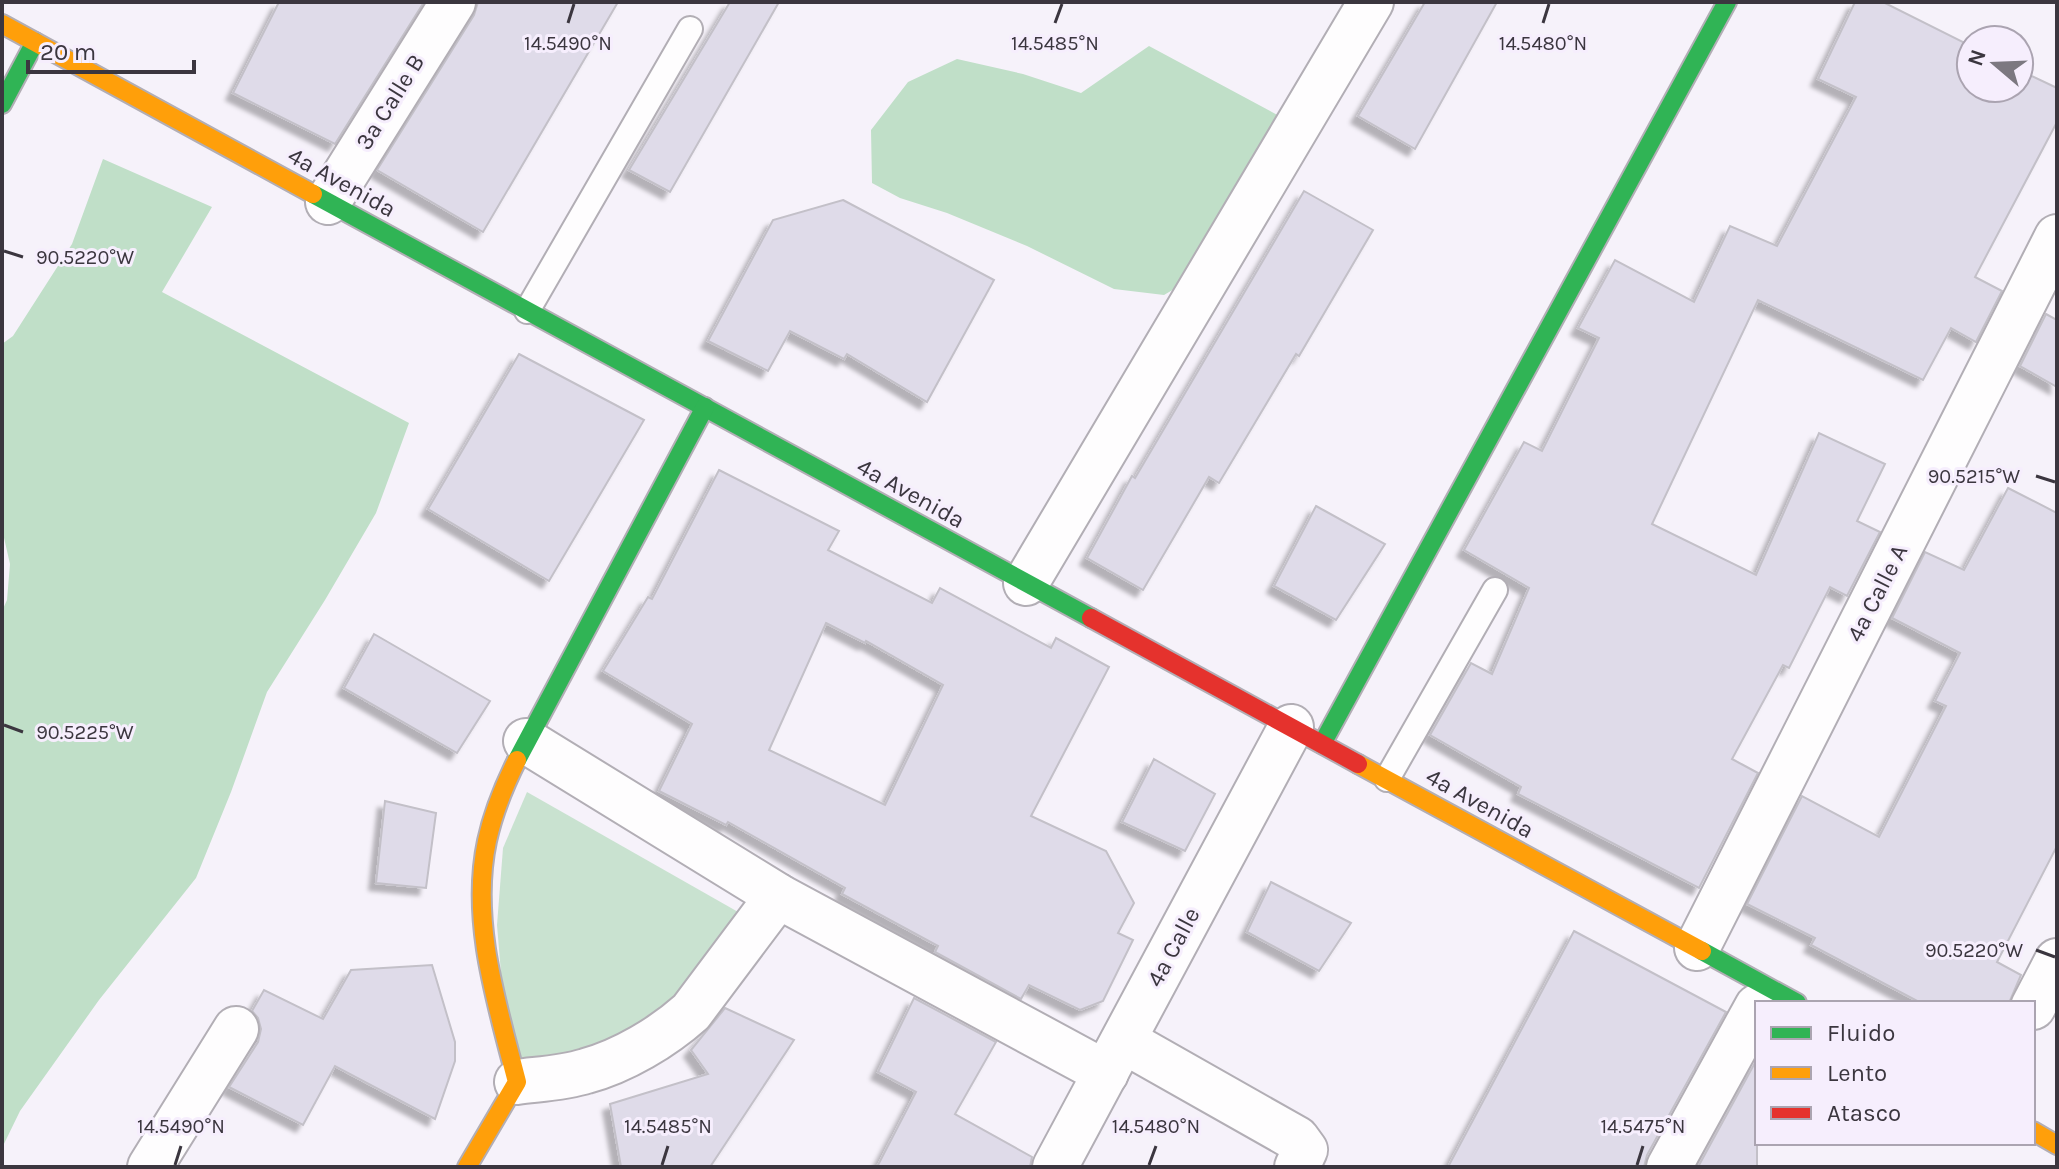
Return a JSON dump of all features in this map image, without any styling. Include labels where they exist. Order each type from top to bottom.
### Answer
[{"type":"street","name":"3a Calle B","points":[[328,202],[453,2]]},
{"type":"street","points":[[1026,583],[1371,2]]},
{"type":"street","points":[[1306,736],[1727,2]]},
{"type":"street","name":"4a Avenida","points":[[2,24],[1697,948],[1770,1000]]},
{"type":"street","points":[[2,104],[35,42]]},
{"type":"street","name":"4a Calle A","points":[[1697,948],[2057,237]]},
{"type":"street","points":[[467,1167],[517,1082],[486,942],[482,887],[486,844],[502,792],[526,741],[705,407]]},
{"type":"street","name":"4a Calle","points":[[1055,1167],[1115,1057],[1306,736]]},
{"type":"street","points":[[526,741],[778,896],[1115,1057],[1297,1139],[1305,1150],[1297,1167]]},
{"type":"street","points":[[517,1082],[587,1071],[617,1059],[676,1026],[691,1012],[778,896]]},
{"type":"street","points":[[2035,1003],[2057,961]]},
{"type":"street","points":[[1669,1167],[1755,1025]]},
{"type":"street","points":[[150,1167],[236,1029]]},
{"type":"street","points":[[2035,1132],[2057,1145]]},
{"type":"lane","points":[[527,311],[690,29]]},
{"type":"lane","points":[[1387,779],[1495,590]]},
{"type":"green space","points":[[1149,46],[1283,118],[1181,285],[1164,295],[1114,289],[1027,246],[947,213],[900,198],[872,183],[871,130],[908,82],[957,59],[1023,74],[1081,93]]},
{"type":"green space","points":[[103,159],[212,207],[162,292],[409,423],[376,513],[267,692],[196,878],[99,1000],[20,1111],[2,1148],[2,611],[7,600],[10,564],[2,529],[2,344],[13,336],[72,244]]},
{"type":"green space","points":[[527,792],[754,921],[694,1012],[511,1093],[497,925],[503,848]]},
{"type":"building","points":[[279,2],[424,2],[335,144],[233,93]]},
{"type":"building","points":[[478,2],[618,2],[483,232],[377,170],[474,15]]},
{"type":"building","points":[[730,2],[779,2],[670,192],[629,170]]},
{"type":"building","points":[[1425,2],[1497,2],[1415,149],[1358,116]]},
{"type":"building","points":[[1855,2],[1883,2],[1955,38],[1955,104],[2035,104],[2035,78],[2057,88],[2057,122],[1975,277],[2002,291],[1976,342],[1951,328],[1923,380],[1758,300],[1652,524],[1756,575],[1819,433],[1885,464],[1857,521],[1880,532],[1847,596],[1830,587],[1789,668],[1783,665],[1732,759],[1758,773],[1699,888],[1518,794],[1521,787],[1430,735],[1471,663],[1492,674],[1529,588],[1464,550],[1524,442],[1542,451],[1599,338],[1578,328],[1615,260],[1694,302],[1730,226],[1777,246],[1856,97],[1818,79]]},
{"type":"building","points":[[1304,191],[1373,230],[1219,483],[1209,477],[1143,590],[1087,558],[1132,476],[1135,478]]},
{"type":"building","points":[[843,200],[994,280],[927,402],[847,354],[844,359],[790,331],[768,371],[708,341],[773,220]]},
{"type":"building","points":[[2046,314],[2057,320],[2057,387],[2020,366]]},
{"type":"building","points":[[519,354],[644,420],[549,581],[428,509]]},
{"type":"building","points":[[719,470],[839,531],[828,550],[932,603],[940,588],[1051,648],[1056,638],[1109,667],[1031,816],[1106,851],[1134,903],[1118,933],[1133,940],[1103,1001],[1080,1010],[1029,985],[1021,999],[935,952],[938,946],[842,894],[845,888],[728,822],[726,825],[659,791],[692,724],[603,671],[648,597],[652,599]],"holes":[[[826,623],[943,685],[885,805],[769,750]]]},
{"type":"building","points":[[2008,488],[2057,513],[2057,846],[1997,962],[2021,975],[2010,1001],[1917,1001],[1811,945],[1815,938],[1747,904],[1802,796],[1879,837],[1946,706],[1935,701],[1960,653],[1892,618],[1925,552],[1964,570]]},
{"type":"building","points":[[1316,506],[1385,544],[1336,620],[1274,586]]},
{"type":"building","points":[[374,634],[490,701],[457,753],[344,688]]},
{"type":"building","points":[[1154,759],[1215,794],[1185,851],[1122,822]]},
{"type":"building","points":[[385,801],[436,813],[426,888],[376,883]]},
{"type":"building","points":[[1271,882],[1351,923],[1319,971],[1247,932]]},
{"type":"building","points":[[1574,931],[1726,1012],[1647,1155],[1644,1167],[1448,1167]]},
{"type":"building","points":[[432,965],[455,1042],[455,1061],[435,1119],[335,1066],[303,1125],[229,1087],[258,1042],[261,1029],[252,1011],[264,990],[323,1019],[351,970]]},
{"type":"building","points":[[914,998],[996,1042],[955,1114],[1032,1157],[1030,1167],[877,1167],[916,1092],[878,1072]]},
{"type":"building","points":[[725,1008],[794,1040],[710,1167],[621,1167],[610,1104],[708,1074],[691,1050]]},
{"type":"building","points":[[1755,1063],[1757,1167],[1698,1167]]},
{"type":"traffic: fast","points":[[1322,744],[1727,2]]},
{"type":"traffic: fast","points":[[2,104],[35,42]]},
{"type":"traffic: fast","points":[[313,194],[1091,618]]},
{"type":"traffic: fast","points":[[517,760],[705,407]]},
{"type":"traffic: fast","points":[[1702,951],[1793,1001]]},
{"type":"traffic: slow","points":[[2,24],[313,194]]},
{"type":"traffic: slow","points":[[467,1167],[517,1082],[488,962],[482,901],[489,831],[517,760]]},
{"type":"traffic: slow","points":[[1358,764],[1702,951]]},
{"type":"traffic: slow","points":[[2035,1132],[2057,1145]]},
{"type":"traffic: jam","points":[[1091,618],[1358,764]]}]
